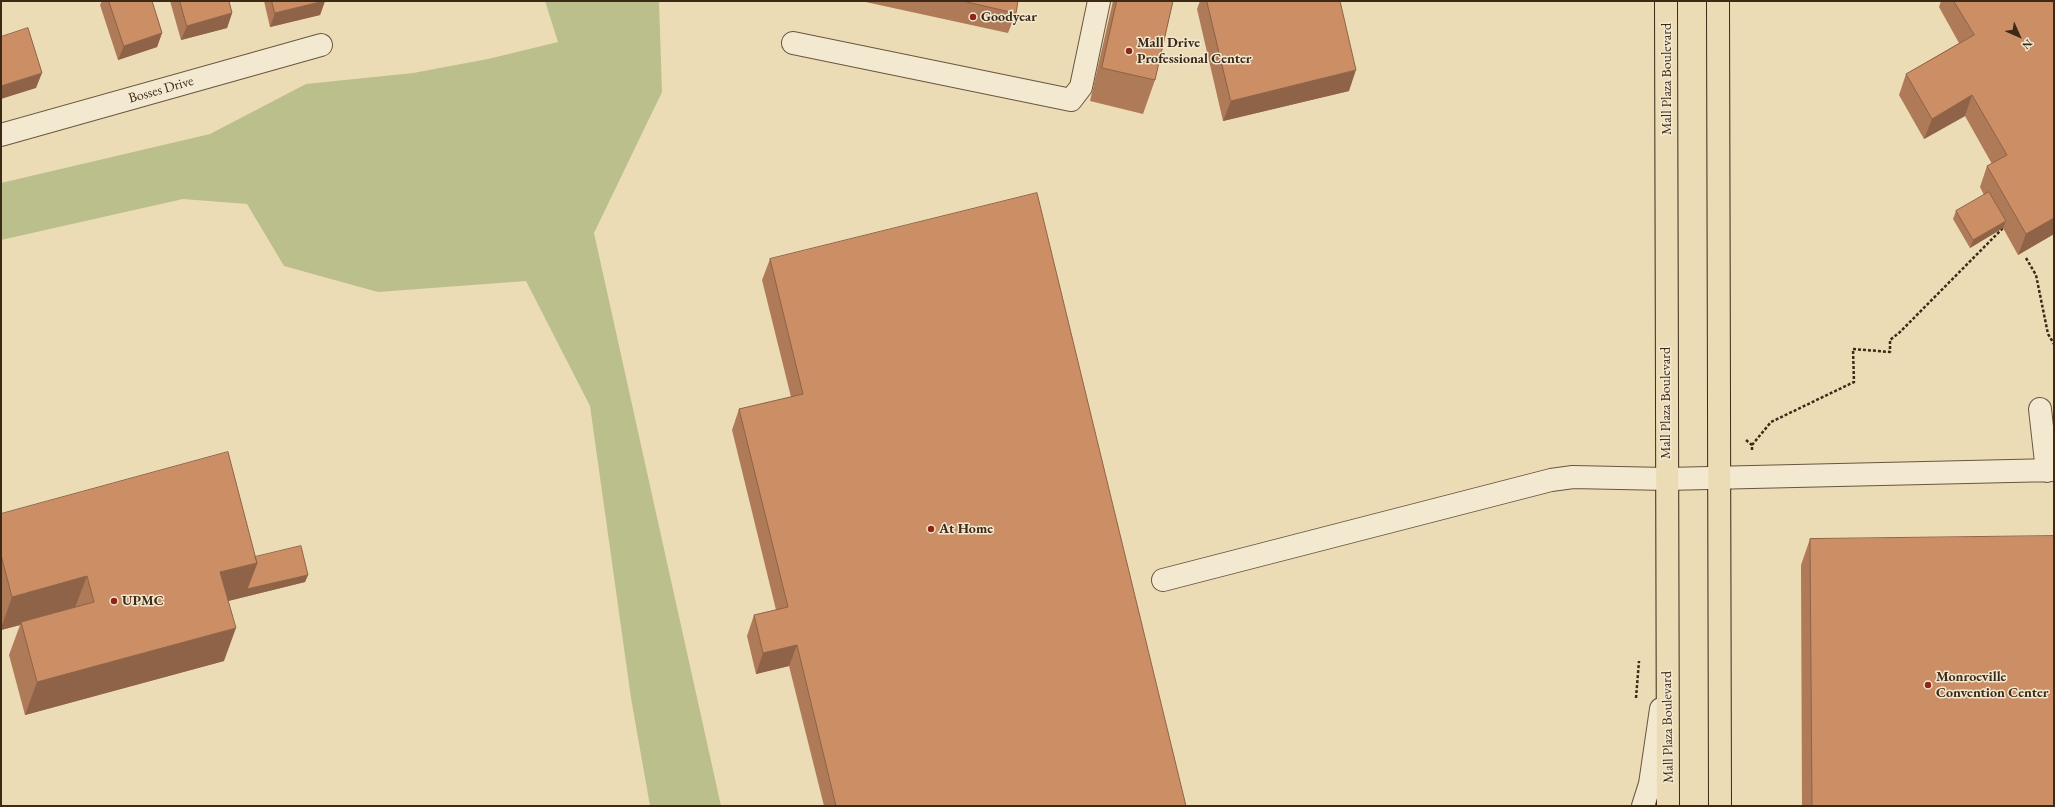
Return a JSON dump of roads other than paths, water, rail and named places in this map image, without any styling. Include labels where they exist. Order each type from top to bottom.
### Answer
[{"type":"main road","name":"Mall Plaza Boulevard","points":[[1666,1],[1668,806]]},
{"type":"main road","points":[[1718,1],[1720,806]]},
{"type":"street","points":[[793,43],[1071,100],[1081,87],[1099,1]]},
{"type":"street","name":"Bosses Drive","points":[[1,135],[321,45]]},
{"type":"street","points":[[1163,580],[1551,480],[1573,477],[1666,479],[2051,470],[2040,409]]},
{"type":"street","points":[[1643,806],[1650,784],[1667,672]]},
{"type":"place","name":"Goodyear","points":[[973,17]]},
{"type":"place","name":"Mall Drive Professional Center","points":[[1129,51]]},
{"type":"place","name":"At Home","points":[[931,529]]},
{"type":"place","name":"UPMC","points":[[114,601]]},
{"type":"place","name":"Monroeville Convention Center","points":[[1928,685]]}]
